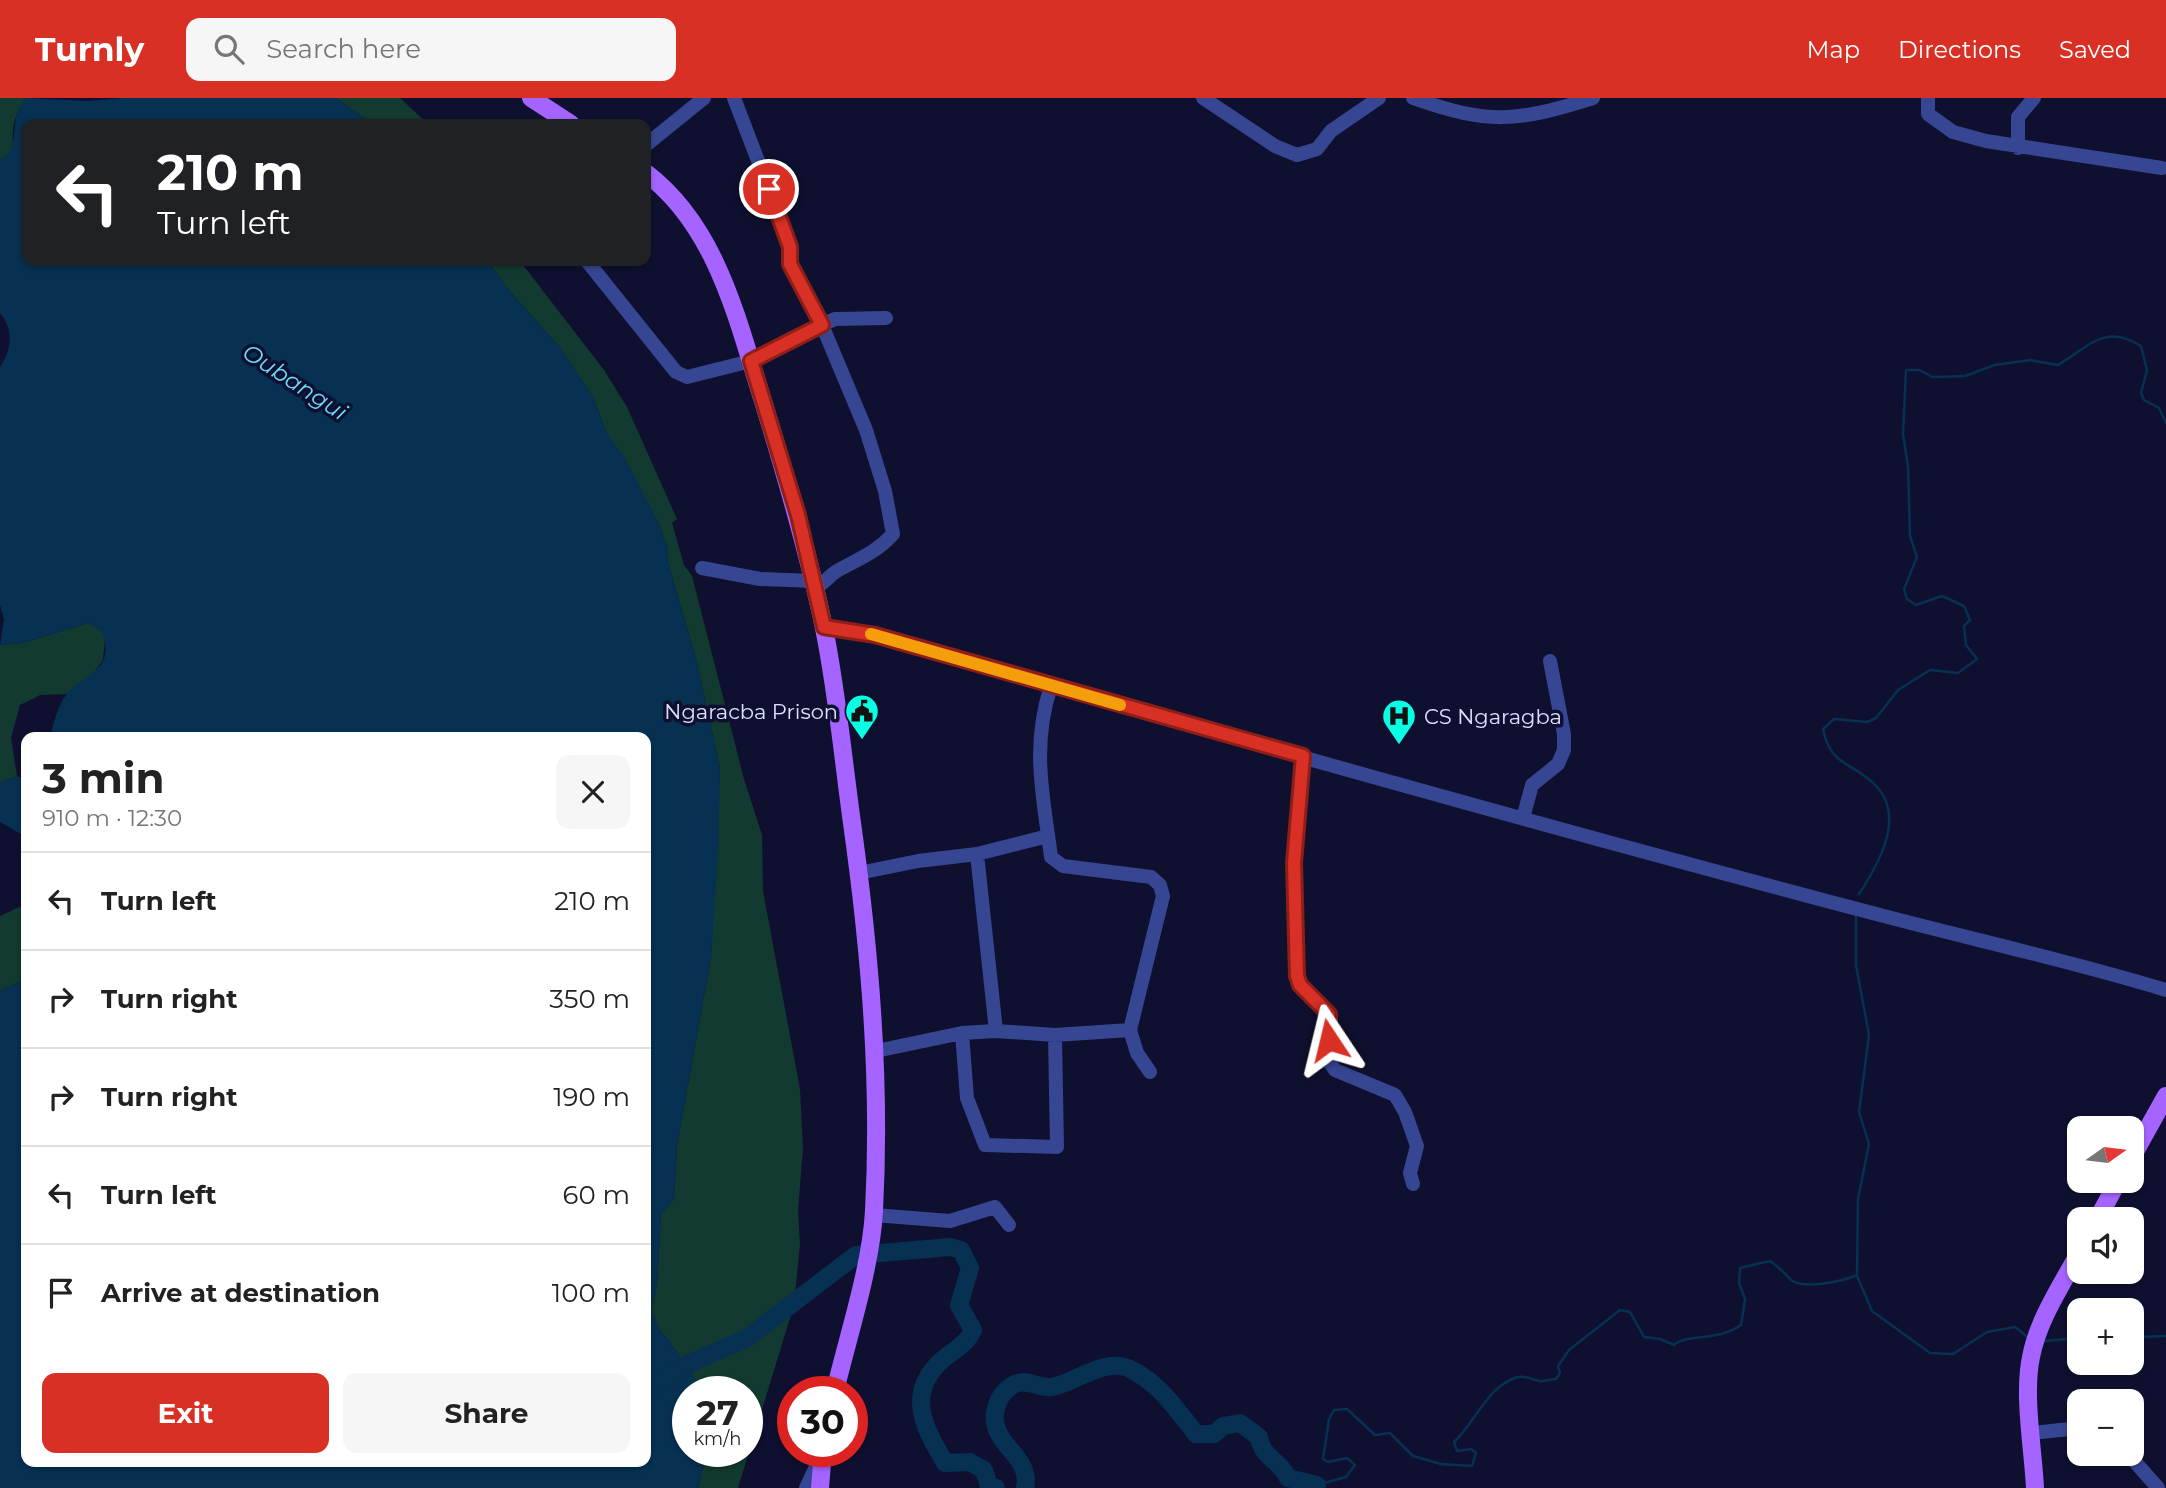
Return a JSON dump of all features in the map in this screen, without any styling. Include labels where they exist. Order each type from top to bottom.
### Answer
[{"type":"main road","points":[[531,98],[562,119]]},
{"type":"main road","points":[[651,177],[681,204],[711,251],[751,361],[798,515],[824,627],[859,873],[876,1051],[874,1219],[838,1376]]},
{"type":"main road","points":[[2144,1135],[2166,1096]]},
{"type":"main road","points":[[2035,1488],[2028,1374],[2039,1328],[2067,1276]]},
{"type":"main road","points":[[820,1488],[822,1467]]},
{"type":"street","points":[[651,141],[704,98]]},
{"type":"street","points":[[702,568],[760,579],[824,584],[834,572],[872,554],[893,534],[886,491],[866,430],[822,325],[790,264],[790,247],[734,98]]},
{"type":"street","points":[[1203,98],[1275,146],[1297,155],[1317,149],[1331,131],[1379,98]]},
{"type":"street","points":[[1413,98],[1476,117],[1515,119],[1562,103],[1593,98]]},
{"type":"street","points":[[1928,98],[1928,114],[1953,132],[2018,148],[2162,168]]},
{"type":"street","points":[[2018,148],[2018,117],[2034,98]]},
{"type":"street","points":[[591,266],[680,375],[687,377],[751,361],[822,325],[852,318],[886,318]]},
{"type":"street","points":[[824,627],[875,635],[1523,818],[1881,915],[2060,958],[2166,990]]},
{"type":"street","points":[[1523,818],[1532,785],[1558,764],[1564,750],[1564,734],[1550,661]]},
{"type":"street","points":[[1051,686],[1041,717],[1038,772],[1051,857],[1063,866],[1151,877],[1160,885],[1163,896],[1130,1030],[1136,1053],[1150,1072]]},
{"type":"street","points":[[1303,756],[1294,863],[1297,976],[1300,985],[1329,1014],[1328,1060],[1335,1070],[1395,1095],[1405,1112],[1417,1146],[1410,1173],[1413,1184]]},
{"type":"street","points":[[859,873],[918,861],[976,854],[1048,836]]},
{"type":"street","points":[[976,854],[996,1031]]},
{"type":"street","points":[[876,1051],[962,1033],[996,1031],[1055,1035],[1130,1030]]},
{"type":"street","points":[[962,1033],[967,1098],[985,1145],[1057,1147],[1055,1035]]},
{"type":"street","points":[[874,1219],[950,1221],[995,1208],[1009,1225]]},
{"type":"street","points":[[2032,1433],[2067,1430]]},
{"type":"street","points":[[2139,1466],[2158,1488]]},
{"type":"street","points":[[806,1488],[816,1467]]},
{"type":"green space","points":[[0,98],[26,98],[14,123],[11,152],[0,160]]},
{"type":"green space","points":[[336,98],[400,98],[423,119],[365,119]]},
{"type":"green space","points":[[492,266],[524,266],[604,370],[627,407],[677,519],[672,523],[684,565],[692,576],[744,779],[762,835],[763,891],[800,1089],[803,1148],[798,1211],[800,1244],[794,1305],[763,1406],[763,1376],[693,1376],[660,1331],[651,1311],[657,1284],[661,1214],[674,1199],[677,1145],[711,957],[720,769],[697,662],[668,563],[667,546],[658,522],[605,430],[594,399],[561,349],[507,288]]},
{"type":"green space","points":[[88,623],[101,629],[105,638],[103,660],[91,677],[67,694],[40,695],[20,705],[11,738],[17,776],[0,783],[0,645],[22,643]]},
{"type":"green space","points":[[21,906],[21,981],[0,991],[0,916]]},
{"type":"green space","points":[[703,1467],[744,1467],[738,1488],[698,1488]]},
{"type":"water","name":"Oubangui","points":[[26,98],[87,101],[125,98],[336,98],[365,119],[21,119],[21,266],[492,266],[507,288],[561,349],[594,399],[605,430],[625,458],[658,522],[667,546],[668,563],[697,662],[720,769],[711,957],[677,1145],[674,1199],[661,1214],[657,1284],[651,1311],[651,732],[51,732],[66,695],[102,662],[105,643],[101,629],[88,623],[22,643],[0,645],[4,619],[0,605],[0,367],[10,340],[8,326],[0,313],[0,160],[7,156],[11,149],[17,115]]},
{"type":"water","points":[[17,776],[21,778],[21,834],[0,822],[0,783]]},
{"type":"water","points":[[21,981],[21,1467],[651,1467],[651,1311],[660,1331],[693,1376],[672,1376],[672,1467],[703,1467],[698,1488],[0,1488],[0,991]]},
{"type":"waterway","points":[[1859,894],[1881,855],[1889,826],[1889,812],[1885,798],[1876,786],[1831,751],[1823,729],[1834,719],[1867,722],[1876,718],[1898,690],[1930,670],[1958,673],[1977,659],[1966,645],[1964,626],[1970,620],[1964,606],[1942,596],[1916,605],[1907,599],[1904,589],[1917,557],[1910,536],[1908,466],[1903,434],[1906,370],[1919,370],[1933,377],[1965,376],[1995,365],[2030,360],[2058,365],[2098,340],[2107,337],[2128,339],[2141,346],[2147,370],[2141,393],[2144,400],[2159,408],[2166,423]]},
{"type":"waterway","points":[[1317,1485],[1346,1477],[1355,1465],[1347,1458],[1328,1462],[1323,1459],[1329,1419],[1334,1410],[1347,1409],[1375,1435],[1390,1433],[1413,1456],[1441,1464],[1472,1466],[1476,1453],[1471,1449],[1457,1451],[1454,1442],[1490,1396],[1508,1381],[1518,1377],[1541,1381],[1556,1379],[1560,1373],[1558,1366],[1569,1350],[1620,1310],[1630,1312],[1644,1337],[1660,1339],[1674,1345],[1687,1339],[1722,1334],[1741,1325],[1745,1299],[1739,1283],[1740,1268],[1770,1261],[1791,1280],[1805,1284],[1834,1282],[1857,1275],[1858,1199],[1869,1144],[1859,1112],[1869,1035],[1856,965],[1856,913]]},
{"type":"waterway","points":[[651,1387],[686,1365],[747,1338],[856,1255],[951,1247],[961,1250],[970,1268],[959,1305],[973,1330],[964,1343],[942,1360],[931,1373],[924,1385],[922,1411],[930,1436],[945,1463],[970,1462],[984,1470],[989,1486],[996,1488]]},
{"type":"waterway","points":[[1857,1276],[1872,1311],[1930,1353],[1953,1354],[1987,1332],[2015,1327],[2030,1339]]},
{"type":"waterway","points":[[2144,1337],[2166,1336]]},
{"type":"waterway","points":[[2044,1341],[2067,1339]]},
{"type":"waterway","points":[[1025,1488],[1023,1467],[999,1434],[995,1424],[996,1408],[1004,1392],[1020,1382],[1043,1387],[1061,1385],[1109,1366],[1128,1368],[1149,1381],[1174,1406],[1196,1434],[1214,1434],[1223,1426],[1240,1423],[1259,1437],[1264,1450],[1288,1478],[1317,1485]]},
{"type":"slow traffic","points":[[871,634],[1120,705]]},
{"type":"place","name":"Ngaracba Prison","points":[[862,741]]},
{"type":"place","name":"CS Ngaragba","points":[[1399,746]]},
{"type":"route","points":[[769,189],[790,247],[790,264],[822,325],[751,361],[798,515],[824,627],[875,635],[1303,756],[1294,863],[1297,976],[1300,985],[1329,1014],[1329,1040]]}]
